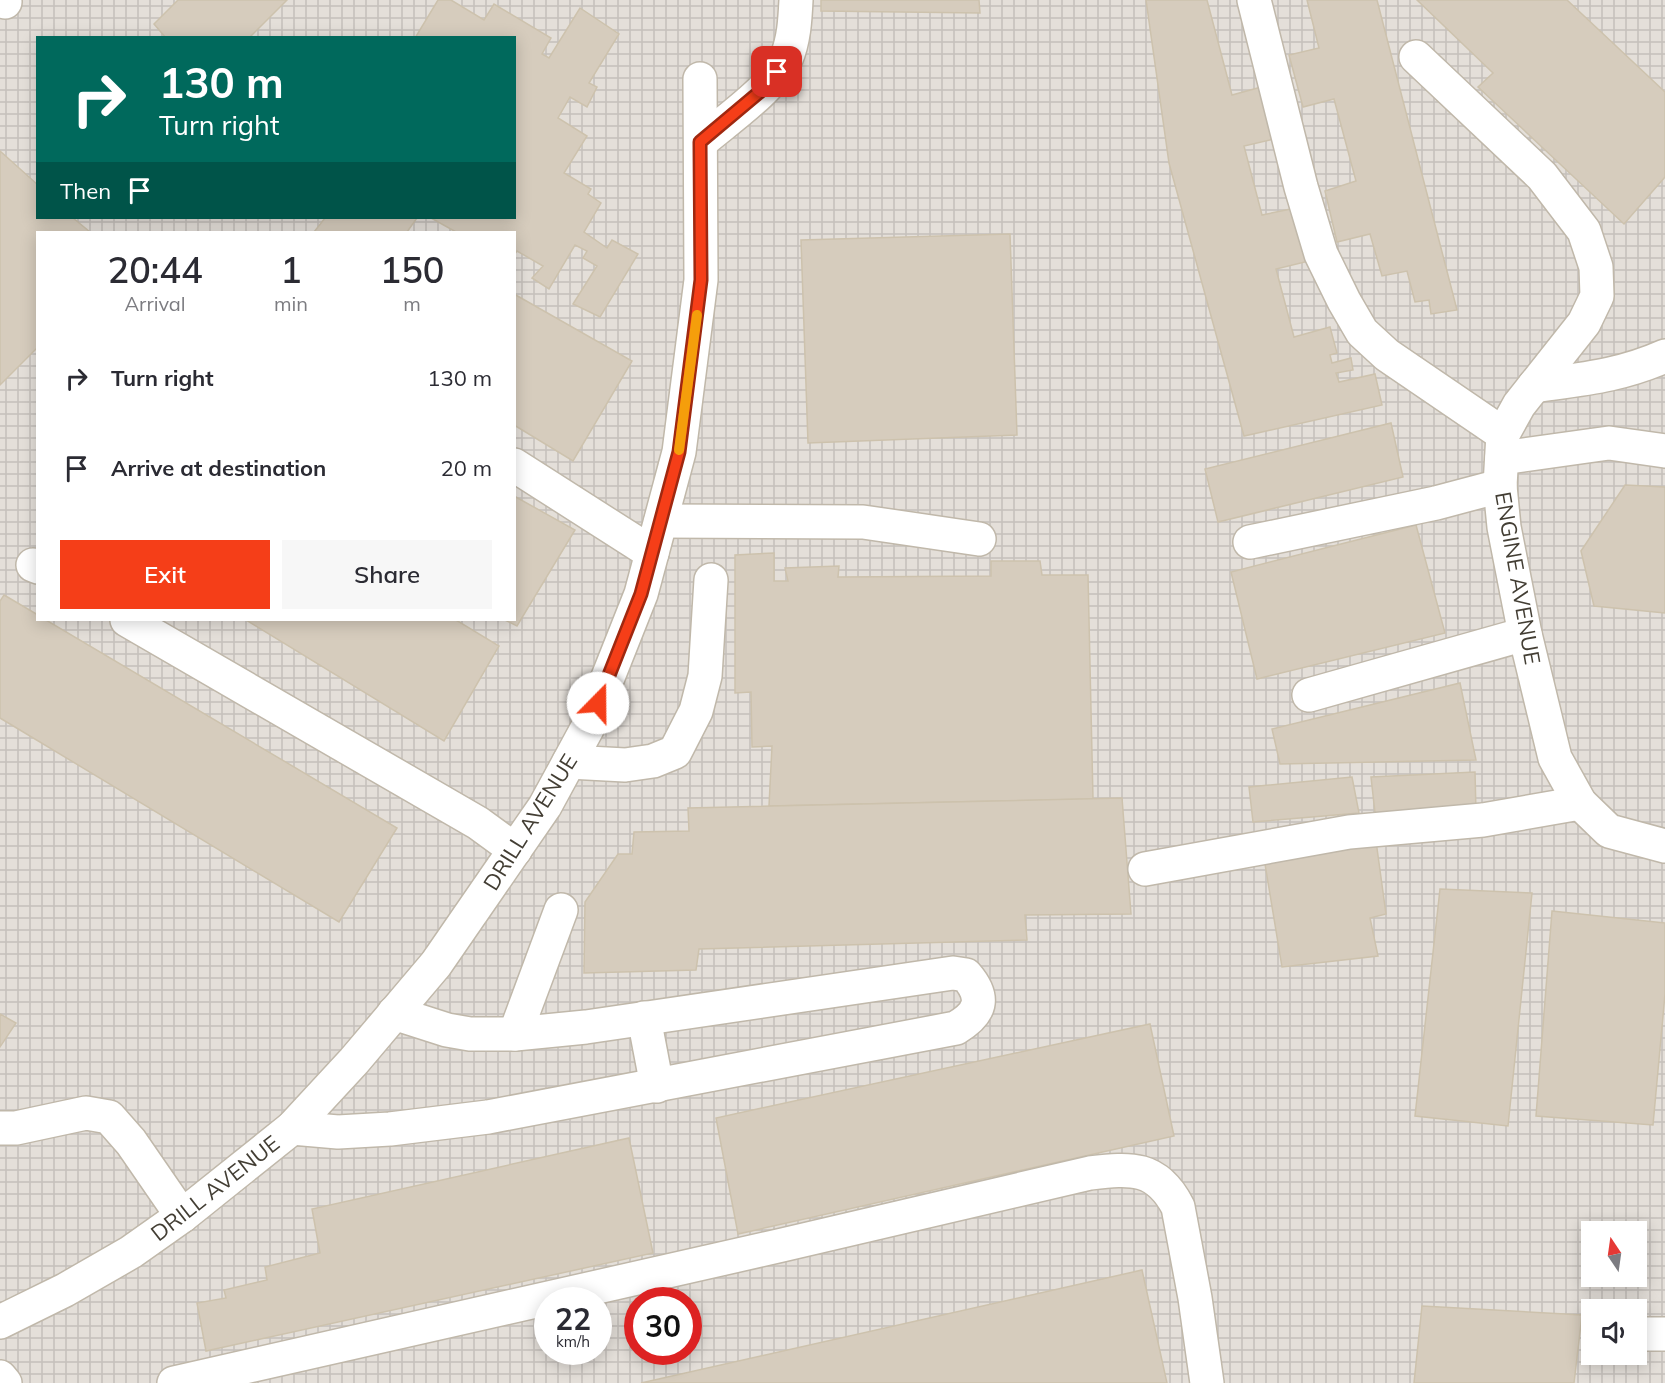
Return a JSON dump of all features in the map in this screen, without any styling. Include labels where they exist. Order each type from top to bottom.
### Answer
[{"type":"street","points":[[700,142],[769,84],[786,60],[794,34],[796,0]]},
{"type":"street","points":[[1254,0],[1301,187],[1321,254],[1344,301],[1362,332],[1502,460]]},
{"type":"street","points":[[1416,57],[1542,176],[1584,231],[1596,267],[1597,296],[1584,323],[1519,405],[1502,460]]},
{"type":"street","name":"DRILL AVENUE","points":[[0,1322],[131,1252],[182,1216],[292,1128],[354,1061],[436,964],[545,806],[589,725],[641,594],[679,452],[701,280],[700,79]]},
{"type":"street","points":[[1534,386],[1612,375],[1665,356]]},
{"type":"street","points":[[1250,542],[1436,502],[1502,460],[1609,443],[1665,452]]},
{"type":"street","name":"ENGINE AVENUE","points":[[1502,460],[1504,527],[1525,634],[1555,758],[1580,803],[1609,831],[1665,846]]},
{"type":"street","points":[[516,466],[652,553]]},
{"type":"street","points":[[661,521],[863,522],[979,539]]},
{"type":"street","points":[[569,762],[625,765],[653,761],[675,752],[696,711],[705,676],[711,580]]},
{"type":"street","points":[[129,621],[478,823],[515,850]]},
{"type":"street","points":[[1309,695],[1525,634]]},
{"type":"street","points":[[1145,869],[1349,832],[1483,820],[1580,803]]},
{"type":"street","points":[[515,1034],[561,910]]},
{"type":"street","points":[[292,1128],[338,1132],[390,1130],[488,1116],[657,1086],[956,1028],[969,1021],[977,1010],[980,999],[974,984],[966,975],[953,973],[644,1018],[515,1034],[470,1034],[447,1030],[394,1013]]},
{"type":"street","points":[[644,1018],[657,1086]]},
{"type":"street","points":[[0,1128],[16,1128],[86,1113],[109,1117],[131,1142],[182,1216]]},
{"type":"street","points":[[174,1383],[1090,1173],[1117,1170],[1137,1171],[1151,1175],[1167,1189],[1178,1207],[1207,1383]]},
{"type":"street","points":[[0,1377],[5,1383]]},
{"type":"shaded area","points":[[0,0],[1665,0],[1665,1383],[0,1383]]},
{"type":"building","points":[[178,0],[287,0],[251,36],[164,36],[154,24]]},
{"type":"building","points":[[438,0],[451,0],[484,20],[494,4],[551,38],[542,54],[549,58],[580,8],[619,34],[589,83],[597,87],[587,107],[570,97],[558,118],[587,136],[564,173],[591,189],[588,194],[601,203],[584,232],[607,248],[612,240],[638,254],[600,317],[573,304],[597,266],[583,258],[587,251],[575,245],[549,289],[532,278],[543,266],[516,252],[516,231],[454,231],[433,219],[516,219],[516,36],[416,36]]},
{"type":"building","points":[[821,0],[979,0],[980,13],[821,11]]},
{"type":"building","points":[[1146,0],[1207,0],[1232,95],[1265,86],[1278,138],[1244,146],[1262,215],[1296,208],[1309,261],[1276,269],[1294,337],[1330,327],[1337,353],[1330,355],[1332,363],[1351,358],[1353,370],[1336,373],[1339,382],[1375,374],[1382,405],[1244,436],[1169,163]]},
{"type":"building","points":[[1307,0],[1377,0],[1457,310],[1431,314],[1429,300],[1415,302],[1407,271],[1382,276],[1370,234],[1337,242],[1325,191],[1356,181],[1334,99],[1303,107],[1289,55],[1319,48]]},
{"type":"building","points":[[1417,0],[1567,0],[1665,92],[1665,177],[1624,224],[1478,87],[1493,73]]},
{"type":"building","points":[[0,151],[36,183],[36,219],[74,219],[89,231],[36,231],[36,349],[0,385]]},
{"type":"building","points":[[324,219],[416,219],[408,231],[315,231]]},
{"type":"building","points":[[1010,234],[1017,435],[808,443],[801,240]]},
{"type":"building","points":[[516,295],[632,361],[573,461],[516,426]]},
{"type":"building","points":[[1391,423],[1403,477],[1218,522],[1205,469]]},
{"type":"building","points":[[1625,485],[1665,487],[1665,613],[1594,606],[1581,551]]},
{"type":"building","points":[[516,497],[575,530],[517,626],[507,621],[516,621]]},
{"type":"building","points":[[1416,525],[1445,633],[1257,679],[1231,572]]},
{"type":"building","points":[[774,553],[774,581],[788,581],[785,568],[839,566],[838,577],[991,576],[991,561],[1040,561],[1042,575],[1088,575],[1093,799],[769,806],[772,746],[752,747],[751,692],[735,693],[735,555]]},
{"type":"building","points":[[4,595],[36,614],[36,621],[48,621],[397,828],[339,922],[0,718],[0,601]]},
{"type":"building","points":[[248,621],[458,621],[499,646],[444,741]]},
{"type":"building","points":[[1460,683],[1476,760],[1280,764],[1272,729]]},
{"type":"building","points":[[1475,772],[1476,812],[1375,813],[1371,777]]},
{"type":"building","points":[[1352,777],[1359,813],[1253,822],[1249,787]]},
{"type":"building","points":[[1122,798],[1131,914],[1025,915],[1027,940],[699,949],[696,970],[584,973],[585,902],[618,854],[632,854],[634,832],[689,831],[688,808]]},
{"type":"building","points":[[1376,841],[1386,914],[1370,918],[1378,956],[1282,967],[1264,858]]},
{"type":"building","points":[[1440,889],[1532,893],[1508,1126],[1415,1116]]},
{"type":"building","points":[[1552,911],[1665,923],[1665,994],[1653,1125],[1536,1116]]},
{"type":"building","points":[[0,1014],[16,1023],[0,1047]]},
{"type":"building","points":[[1150,1024],[1174,1136],[738,1234],[716,1118]]},
{"type":"building","points":[[629,1138],[653,1253],[206,1351],[197,1303],[226,1298],[224,1290],[267,1280],[265,1267],[320,1253],[312,1209]]},
{"type":"building","points":[[1142,1270],[1167,1383],[641,1383]]},
{"type":"building","points":[[1422,1306],[1581,1315],[1574,1383],[1414,1383]]},
{"type":"slow traffic","points":[[679,450],[697,315]]},
{"type":"route","points":[[598,703],[641,594],[679,452],[701,280],[700,142],[769,84],[777,72]]}]
